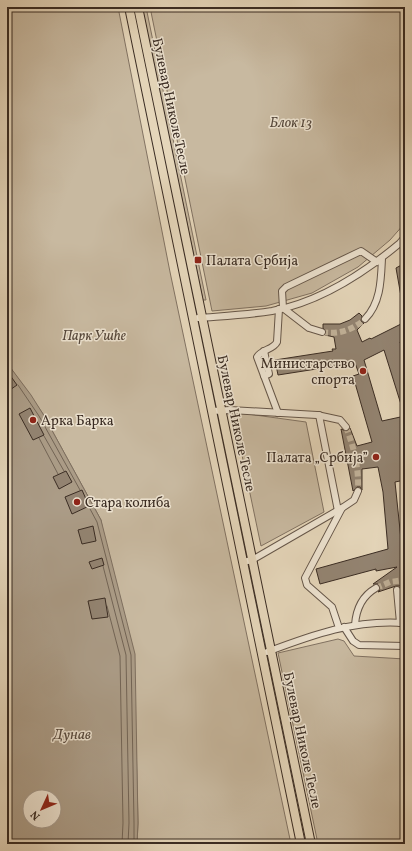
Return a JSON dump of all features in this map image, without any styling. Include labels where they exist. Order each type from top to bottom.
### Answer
[{"type":"main road","name":"Булевар Николе Тесле","points":[[129,7],[301,844]]},
{"type":"main road","name":"Булевар Николе Тесле","points":[[138,7],[311,844]]},
{"type":"lane","points":[[193,318],[233,315],[281,308],[303,302],[361,274],[400,243],[405,237]]},
{"type":"lane","points":[[278,413],[264,376],[269,374],[264,351],[275,346],[277,342],[282,291],[286,287],[361,250],[379,260]]},
{"type":"lane","points":[[365,319],[375,306],[380,287],[379,260]]},
{"type":"lane","points":[[281,308],[309,328],[322,332]]},
{"type":"lane","points":[[212,411],[230,410],[319,415],[340,420],[346,427]]},
{"type":"lane","points":[[319,415],[340,509],[306,578],[307,585],[332,607],[342,628],[353,641],[359,645],[405,646]]},
{"type":"lane","points":[[243,562],[252,560],[340,509],[354,500],[358,491]]},
{"type":"lane","points":[[354,625],[355,614],[360,604],[366,596],[376,588]]},
{"type":"lane","points":[[262,654],[303,638],[354,625],[403,623],[397,590]]},
{"type":"lane","points":[[285,765],[294,762]]},
{"type":"green space","name":"Парк Ушће","points":[[7,7],[118,7],[170,272],[291,844],[137,844],[136,739],[101,520],[43,414],[7,363]]},
{"type":"green space","points":[[142,7],[146,7],[206,300],[203,300]]},
{"type":"green space","name":"Блок 13","points":[[150,7],[405,7],[405,223],[390,240],[358,267],[312,293],[266,306],[212,311]]},
{"type":"green space","points":[[233,412],[306,422],[324,512],[261,546]]},
{"type":"green space","points":[[338,639],[344,641],[354,656],[405,659],[405,844],[318,844],[278,653]]},
{"type":"water","name":"Дунав","points":[[7,363],[43,414],[101,520],[135,654],[138,823],[137,844],[7,844]]},
{"type":"building","points":[[405,263],[405,302],[402,302],[396,268]]},
{"type":"building","name":"Палата „Србија”","points":[[359,313],[362,316],[361,321],[364,323],[357,330],[362,342],[405,322],[405,340],[400,342],[405,357],[404,414],[384,350],[364,360],[382,421],[405,416],[405,480],[395,482],[402,549],[405,549],[405,586],[396,586],[378,592],[380,590],[380,586],[378,584],[373,584],[397,567],[376,571],[376,569],[320,584],[316,569],[388,549],[383,492],[378,467],[362,469],[362,490],[360,487],[357,487],[353,491],[341,429],[346,431],[350,428],[357,446],[372,442],[353,376],[359,374],[355,363],[278,375],[275,360],[333,351],[332,349],[336,349],[334,337],[325,335],[326,331],[323,328],[323,324],[340,324],[350,320]]},
{"type":"building","points":[[7,371],[17,385],[7,392]]},
{"type":"building","points":[[30,408],[44,435],[33,440],[19,414]]},
{"type":"building","points":[[66,471],[72,482],[59,489],[53,477]]},
{"type":"building","name":"Стара колиба","points":[[82,490],[89,506],[72,514],[65,497]]},
{"type":"building","points":[[93,526],[96,541],[82,544],[78,530]]},
{"type":"building","points":[[102,558],[104,565],[92,569],[89,562]]},
{"type":"building","points":[[105,598],[108,617],[92,619],[88,601]]},
{"type":"tunnel","points":[[322,332],[334,333],[345,331],[365,319]]},
{"type":"tunnel","points":[[346,427],[355,458],[358,475],[358,491]]},
{"type":"tunnel","points":[[376,588],[390,582],[405,580]]},
{"type":"place","name":"Палата Србија","points":[[198,260]]},
{"type":"place","name":"Министарство спорта","points":[[363,371]]},
{"type":"place","name":"Арка Барка","points":[[33,420]]},
{"type":"place","name":"Палата „Србија”","points":[[376,457]]},
{"type":"place","name":"Стара колиба","points":[[77,502]]}]
